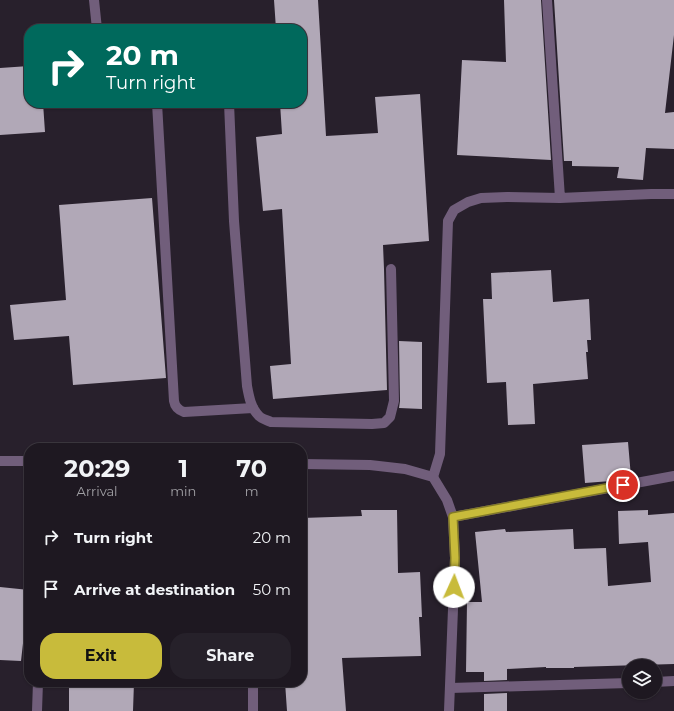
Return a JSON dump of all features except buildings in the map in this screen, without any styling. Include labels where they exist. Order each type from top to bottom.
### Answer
[{"type":"street","points":[[94,0],[96,24]]},
{"type":"street","points":[[547,0],[560,198]]},
{"type":"street","points":[[157,108],[173,393],[175,405],[180,411],[184,412],[254,408]]},
{"type":"street","points":[[229,108],[234,221],[247,386],[254,408],[260,417],[271,422],[372,424],[384,423],[390,417],[394,401],[391,269]]},
{"type":"street","points":[[433,477],[440,454],[448,221],[454,210],[468,202],[481,198],[560,198],[674,194]]},
{"type":"street","points":[[0,461],[24,461]]},
{"type":"street","points":[[307,464],[370,465],[406,469],[433,477],[447,500],[453,517],[455,558],[449,711]]},
{"type":"street","points":[[453,517],[674,476]]},
{"type":"street","points":[[662,682],[674,681]]},
{"type":"street","points":[[450,688],[622,683]]},
{"type":"street","points":[[37,711],[38,687]]},
{"type":"street","points":[[253,687],[253,711]]},
{"type":"route","points":[[454,587],[455,558],[453,517],[623,485]]}]
